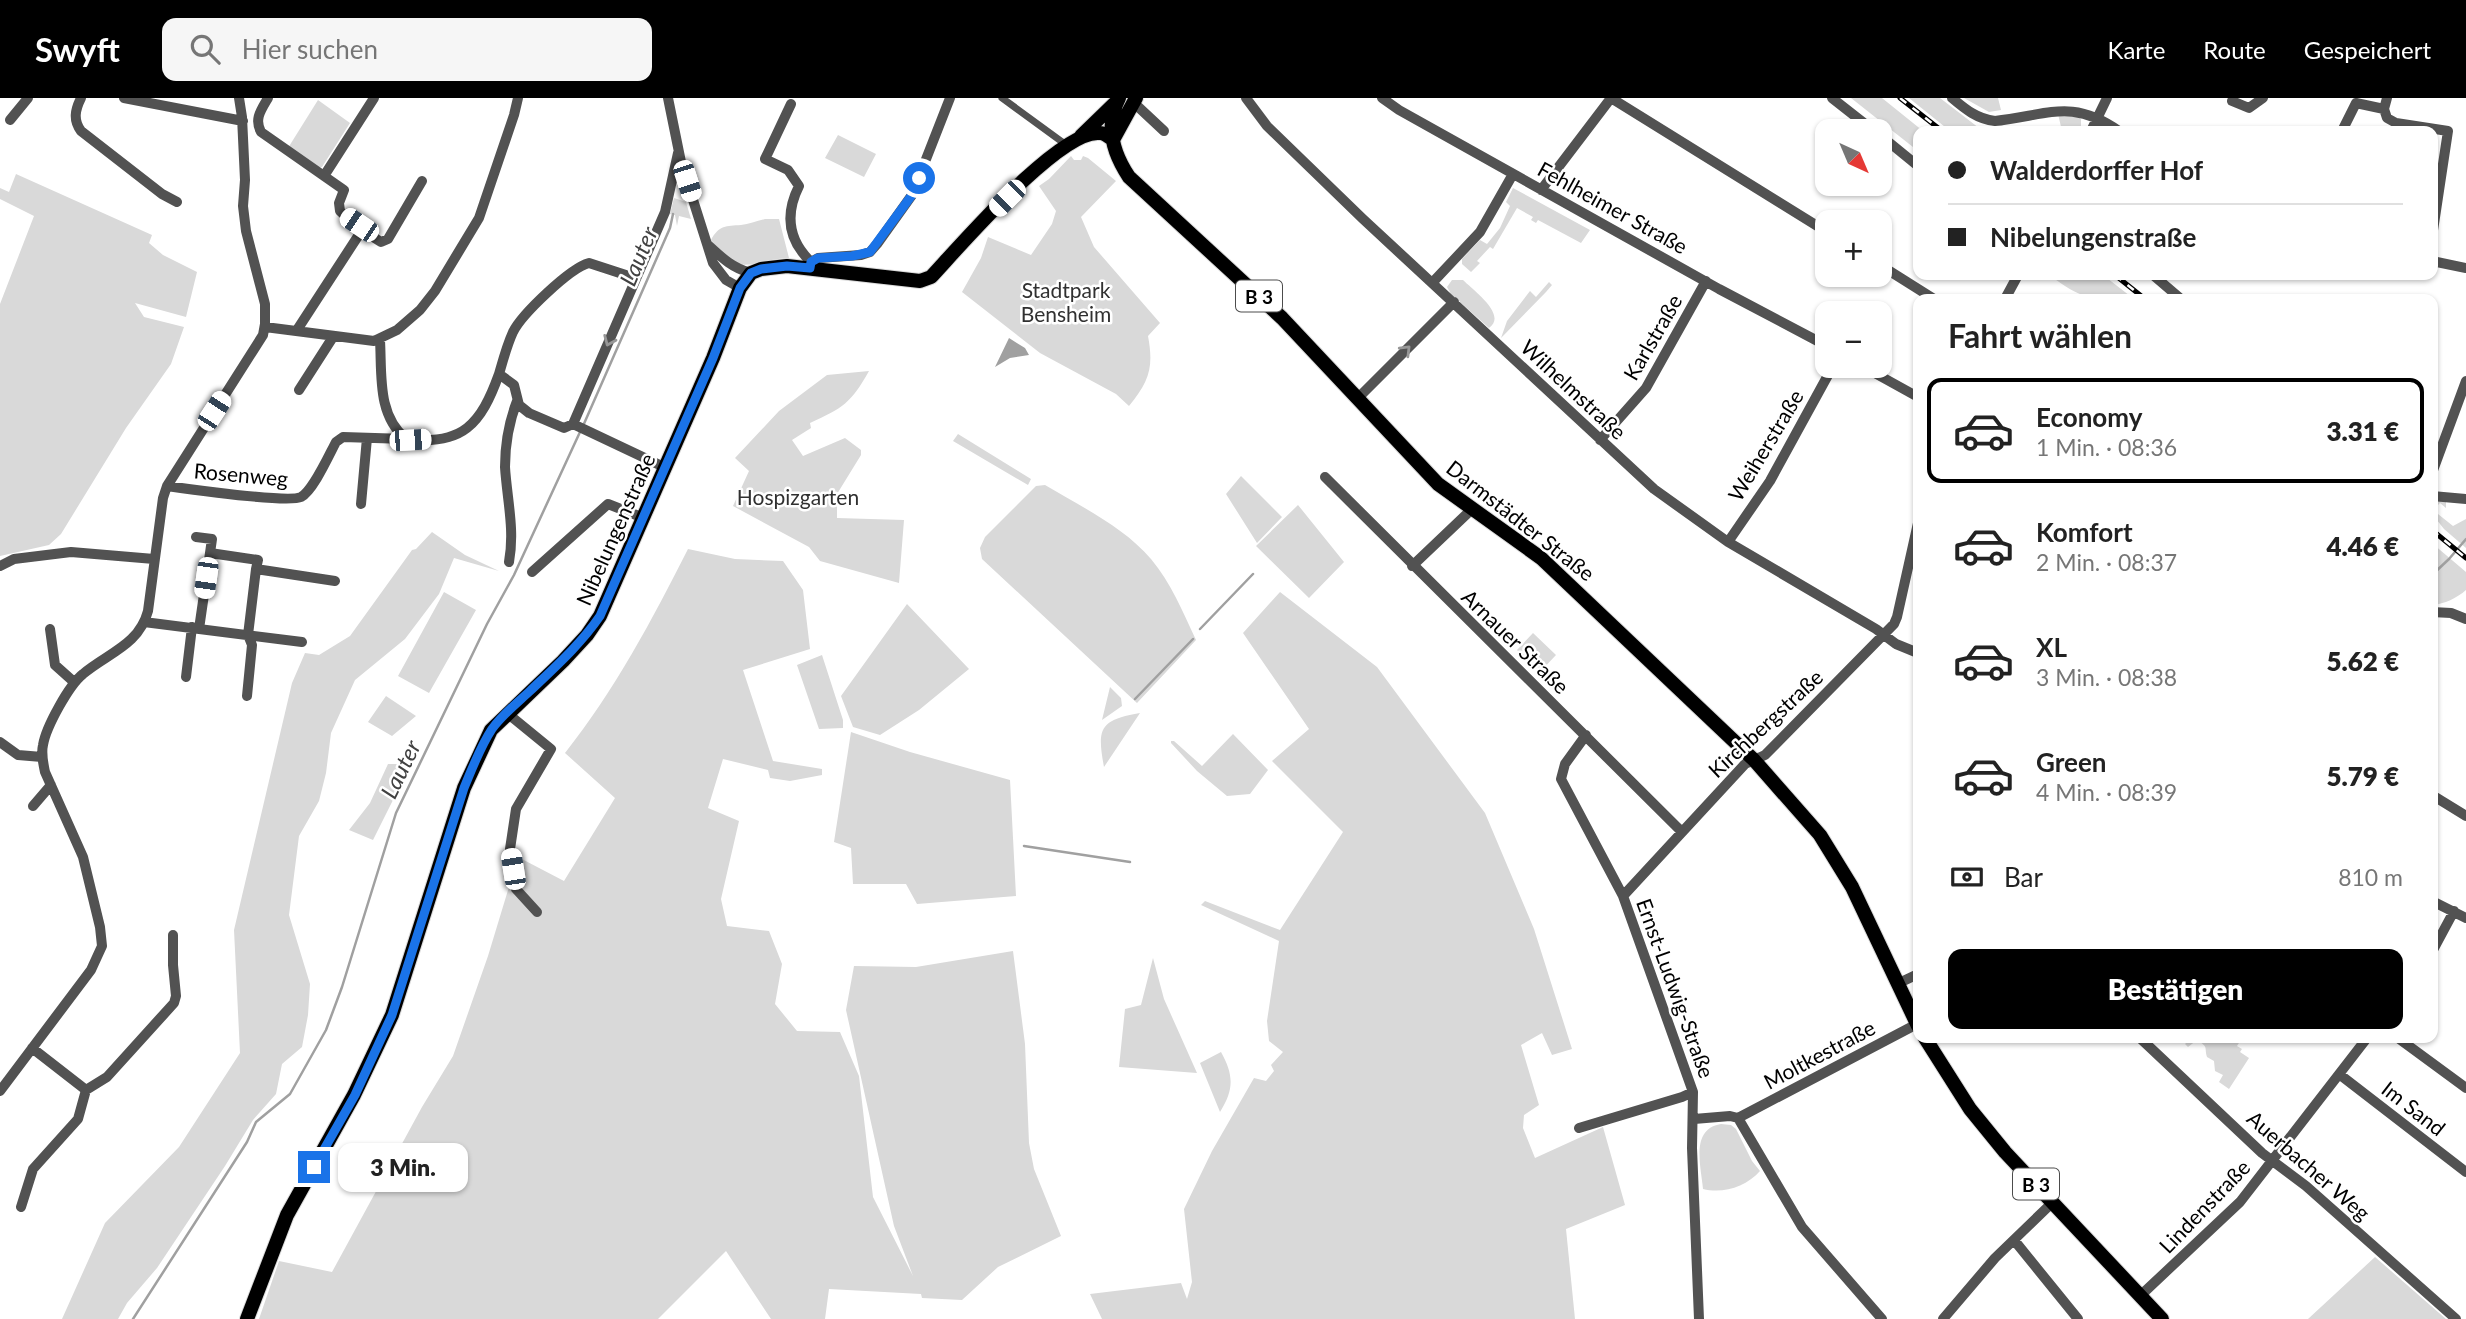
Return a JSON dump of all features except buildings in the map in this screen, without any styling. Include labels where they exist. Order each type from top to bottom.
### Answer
[{"type":"main road","points":[[751,273],[761,269],[811,265],[920,281],[930,276],[1030,175],[1126,99]]},
{"type":"main road","name":"B 3","points":[[1114,140],[1111,120],[1126,99]]},
{"type":"main road","points":[[1071,142],[1114,140]]},
{"type":"main road","name":"Darmstädter Straße","points":[[1114,140],[1121,166],[1129,177],[1275,311],[1438,484],[1541,558],[1754,760],[1820,835],[1852,887],[1913,1015]]},
{"type":"main road","name":"Nibelungenstraße","points":[[247,1319],[287,1215],[355,1095],[380,1044],[392,1015],[464,788],[491,730],[587,635],[608,599],[713,358],[740,288],[751,273]]},
{"type":"main road","name":"B 3","points":[[1928,1043],[1970,1110],[2005,1152],[2162,1319]]},
{"type":"street","points":[[10,120],[28,98]]},
{"type":"street","points":[[81,98],[75,113],[81,131],[162,194],[177,202]]},
{"type":"street","points":[[124,98],[243,121]]},
{"type":"street","points":[[0,1091],[91,970],[99,957],[103,938],[83,857],[51,785],[42,757],[47,732],[74,682],[86,671],[130,643],[144,622],[148,611],[163,498],[167,486],[263,335],[265,327],[265,304],[246,230],[243,121],[239,98]]},
{"type":"street","points":[[268,98],[258,115],[257,124],[261,132],[344,190],[339,203],[340,211],[381,242],[388,239],[422,181]]},
{"type":"street","points":[[324,176],[374,98]]},
{"type":"street","points":[[265,327],[366,342],[380,340],[397,330],[427,302],[474,228],[518,98]]},
{"type":"street","points":[[668,98],[678,153],[713,263],[726,280],[740,288]]},
{"type":"street","points":[[791,104],[765,159],[788,170],[799,186],[791,201],[789,221],[811,265],[823,257],[861,255],[870,252],[877,244],[912,195],[950,98]]},
{"type":"street","points":[[1002,98],[1071,142]]},
{"type":"street","name":"Wilhelmstraße","points":[[1245,98],[1267,126],[1654,489],[1728,542],[1896,644],[1913,651]]},
{"type":"street","name":"Fehlheimer Straße","points":[[1382,98],[1541,190],[1815,340]]},
{"type":"street","points":[[1541,190],[1611,98],[1815,225]]},
{"type":"street","points":[[1832,98],[1859,119]]},
{"type":"street","points":[[1952,98],[1983,120],[2008,120],[2063,105],[2085,107],[2113,126]]},
{"type":"street","points":[[2093,126],[2107,98]]},
{"type":"street","points":[[2232,101],[2249,108],[2263,98]]},
{"type":"street","points":[[1126,99],[1164,131]]},
{"type":"street","points":[[2344,126],[2356,103],[2385,103],[2387,118],[2396,123],[2416,126]]},
{"type":"street","points":[[2438,129],[2448,131],[2438,197]]},
{"type":"street","points":[[1892,145],[1913,162]]},
{"type":"street","points":[[578,426],[635,278],[664,212],[678,153]]},
{"type":"street","points":[[1433,282],[1480,232],[1513,174]]},
{"type":"street","points":[[297,330],[362,230]]},
{"type":"street","points":[[707,243],[726,262],[738,270],[751,273]]},
{"type":"street","points":[[2438,262],[2466,268]]},
{"type":"street","name":"Rosenweg","points":[[167,486],[272,498],[299,498],[307,492],[336,442],[343,437],[406,439],[455,436],[481,414],[489,401],[514,330],[551,288],[579,267],[589,263],[635,278]]},
{"type":"street","points":[[1892,273],[1926,294]]},
{"type":"street","points":[[2159,280],[2175,294]]},
{"type":"street","name":"Karlstraße","points":[[1600,440],[1646,388],[1706,281]]},
{"type":"street","points":[[1358,398],[1454,302]]},
{"type":"street","points":[[299,390],[333,337]]},
{"type":"street","points":[[380,340],[384,406],[390,423],[406,439]]},
{"type":"street","points":[[497,377],[514,385],[517,392],[506,438],[505,466],[513,543],[509,562]]},
{"type":"street","name":"Weiherstraße","points":[[1728,542],[1770,481],[1826,378]]},
{"type":"street","points":[[1884,378],[1913,394]]},
{"type":"street","points":[[2438,457],[2466,381]]},
{"type":"street","points":[[517,401],[522,409],[544,420],[564,428],[578,426],[666,468]]},
{"type":"street","points":[[361,504],[367,438]]},
{"type":"street","name":"Arnauer Straße","points":[[1325,477],[1682,832]]},
{"type":"street","points":[[2438,497],[2466,499]]},
{"type":"street","points":[[533,572],[608,503],[644,518]]},
{"type":"street","points":[[1412,566],[1472,509]]},
{"type":"street","points":[[186,677],[212,539],[196,537]]},
{"type":"street","name":"Kirchbergstraße","points":[[1623,896],[1745,764],[1765,755],[1885,635],[1897,617],[1913,545]]},
{"type":"street","points":[[0,566],[14,559],[71,552],[154,559]]},
{"type":"street","points":[[210,553],[258,559],[248,635],[252,645],[247,696]]},
{"type":"street","points":[[256,569],[335,581]]},
{"type":"street","points":[[2438,612],[2451,613],[2466,620]]},
{"type":"street","points":[[144,622],[302,642]]},
{"type":"street","points":[[50,629],[55,664],[74,682]]},
{"type":"street","points":[[507,713],[551,749],[516,809],[510,849],[516,889],[537,912]]},
{"type":"street","name":"Ernst-Ludwig-Straße","points":[[1586,735],[1565,764],[1561,779],[1623,896],[1693,1092],[1692,1148],[1699,1319]]},
{"type":"street","points":[[0,741],[18,755],[42,757]]},
{"type":"street","points":[[33,806],[51,785]]},
{"type":"street","points":[[2438,799],[2466,816]]},
{"type":"street","points":[[2438,904],[2466,918]]},
{"type":"street","points":[[2438,940],[2454,911]]},
{"type":"street","points":[[21,1207],[33,1169],[78,1119],[86,1090],[107,1077],[174,1003],[176,996],[173,935]]},
{"type":"street","points":[[1897,984],[1913,976]]},
{"type":"street","name":"Moltkestraße","points":[[1738,1118],[1913,1028]]},
{"type":"street","name":"Auerbacher Weg","points":[[2145,1043],[2272,1160],[2306,1186],[2456,1319]]},
{"type":"street","name":"Lindenstraße","points":[[2140,1296],[2240,1202],[2363,1043]]},
{"type":"street","points":[[2405,1043],[2466,1088]]},
{"type":"street","points":[[32,1048],[86,1090]]},
{"type":"street","name":"Im Sand","points":[[2339,1074],[2466,1172]]},
{"type":"street","points":[[1579,1128],[1693,1092]]},
{"type":"street","points":[[1694,1119],[1730,1115],[1738,1118],[1802,1227],[1882,1319]]},
{"type":"street","points":[[1944,1318],[2014,1240],[2053,1202]]},
{"type":"street","points":[[2014,1240],[2078,1319]]},
{"type":"green space","points":[[1851,98],[1882,98],[1917,126],[1913,126],[1913,147],[1892,130],[1892,119],[1878,119]]},
{"type":"green space","points":[[1909,98],[1940,98],[1976,126],[1944,126]]},
{"type":"green space","points":[[1964,98],[1998,98],[2001,110],[1989,112]]},
{"type":"green space","points":[[318,100],[350,123],[322,167],[318,168],[288,148]]},
{"type":"green space","points":[[2058,114],[2075,114],[2081,119],[2081,126],[2061,126]]},
{"type":"green space","points":[[838,135],[876,154],[864,177],[825,158]]},
{"type":"green space","name":"Stadtpark Bensheim","points":[[1071,156],[1074,160],[1081,160],[1083,156],[1088,158],[1116,181],[1081,217],[1094,247],[1160,323],[1148,336],[1148,374],[1129,406],[1116,394],[1040,353],[962,292],[981,258],[988,237],[1031,255],[1052,224],[1056,211],[1039,186]]},
{"type":"green space","points":[[16,174],[152,235],[149,243],[163,255],[197,272],[186,317],[135,303],[144,317],[184,327],[171,364],[126,428],[61,534],[49,545],[0,556],[0,304],[34,216],[0,199],[0,188],[9,192]]},
{"type":"green space","points":[[1513,188],[1590,230],[1581,243],[1538,220],[1536,223],[1531,220],[1533,217],[1517,208],[1493,249],[1490,247],[1471,272],[1462,264],[1462,259],[1480,240],[1487,244],[1500,228],[1510,206],[1506,202]]},
{"type":"green space","points":[[674,198],[686,202],[691,219],[679,216],[677,226],[675,215],[670,214]]},
{"type":"green space","points":[[779,219],[789,258],[738,264],[721,253],[711,240],[723,227]]},
{"type":"green space","points":[[1452,280],[1463,280],[1487,303],[1494,316],[1494,323],[1489,328],[1451,294],[1447,287]]},
{"type":"green space","points":[[2056,280],[2109,280],[2128,294],[2080,294]]},
{"type":"green space","points":[[1549,282],[1552,285],[1546,292],[1501,338],[1507,321],[1530,291],[1536,297]]},
{"type":"green space","name":"Hospizgarten","points":[[869,371],[857,391],[845,403],[810,423],[811,428],[792,440],[803,456],[845,438],[861,450],[861,455],[837,494],[837,518],[904,520],[899,583],[820,561],[809,547],[733,506],[749,471],[735,458],[779,411],[827,375]]},
{"type":"green space","points":[[958,434],[1031,479],[1028,485],[953,441]]},
{"type":"green space","points":[[1241,476],[1282,517],[1257,543],[1226,494]]},
{"type":"green space","points":[[1045,485],[1101,518],[1140,547],[1165,578],[1196,640],[1137,703],[982,559],[980,548],[985,537],[1036,486]]},
{"type":"green space","points":[[2438,497],[2446,498],[2446,508],[2440,503],[2438,505]]},
{"type":"green space","points":[[1298,505],[1344,562],[1309,598],[1256,546]]},
{"type":"green space","points":[[2438,514],[2453,526],[2466,519],[2466,548],[2438,521]]},
{"type":"green space","points":[[432,532],[465,555],[499,571],[454,558],[439,594],[405,639],[355,680],[331,733],[319,801],[299,836],[289,915],[310,984],[302,1047],[282,1064],[276,1094],[253,1120],[157,1268],[127,1303],[118,1319],[62,1319],[105,1223],[179,1147],[240,1053],[234,930],[292,683],[305,653],[319,655],[350,636],[412,550]]},
{"type":"green space","points":[[2438,548],[2466,572],[2466,590],[2438,604]]},
{"type":"green space","points":[[688,549],[735,559],[783,561],[803,590],[810,649],[743,670],[773,761],[822,769],[822,775],[790,781],[770,778],[768,770],[723,759],[708,808],[739,821],[721,899],[727,926],[769,931],[782,964],[775,1004],[797,1031],[840,1032],[859,1076],[873,1197],[913,1276],[894,1226],[846,1010],[854,966],[916,967],[1013,951],[1025,1044],[1029,1143],[1034,1169],[1061,1236],[998,1267],[962,1300],[922,1298],[921,1294],[829,1289],[825,1319],[771,1319],[726,1251],[658,1319],[259,1319],[279,1261],[332,1272],[422,1107],[453,1056],[488,956],[518,857],[564,881],[615,798],[565,753],[616,679]]},
{"type":"green space","points":[[444,592],[476,610],[429,693],[398,676]]},
{"type":"green space","points":[[1280,592],[1377,667],[1485,813],[1534,929],[1572,1049],[1552,1055],[1542,1033],[1521,1045],[1539,1105],[1524,1115],[1523,1128],[1535,1158],[1603,1127],[1625,1205],[1566,1229],[1575,1319],[1102,1319],[1090,1294],[1181,1283],[1187,1299],[1192,1282],[1184,1209],[1212,1151],[1254,1078],[1266,1081],[1274,1071],[1271,1065],[1283,1052],[1269,1041],[1267,1021],[1279,941],[1201,905],[1205,901],[1280,930],[1343,832],[1272,761],[1309,729],[1243,633]]},
{"type":"green space","points":[[907,604],[969,669],[919,710],[880,735],[853,727],[841,696]]},
{"type":"green space","points":[[1533,633],[1556,655],[1540,672],[1517,650]]},
{"type":"green space","points":[[822,655],[843,720],[843,728],[819,729],[797,665]]},
{"type":"green space","points":[[1110,687],[1121,698],[1122,706],[1102,720]]},
{"type":"green space","points":[[386,696],[416,716],[392,736],[368,722]]},
{"type":"green space","points":[[1140,713],[1104,767],[1101,744],[1104,728],[1116,719]]},
{"type":"green space","points":[[851,732],[1010,780],[1016,896],[917,904],[906,884],[853,884],[851,848],[834,842]]},
{"type":"green space","points":[[1233,734],[1268,770],[1250,794],[1227,796],[1197,771],[1171,743],[1174,741],[1202,766]]},
{"type":"green space","points":[[388,764],[398,764],[404,778],[373,840],[349,830],[370,803]]},
{"type":"green space","points":[[1153,958],[1164,999],[1197,1073],[1119,1067],[1125,1009],[1141,1005]]},
{"type":"green space","points":[[2239,1043],[2237,1046],[2242,1049],[2240,1052],[2249,1058],[2229,1089],[2219,1082],[2223,1075],[2215,1071],[2214,1061],[2207,1057],[2203,1044]]},
{"type":"green space","points":[[1221,1052],[1231,1082],[1228,1097],[1220,1112],[1200,1063]]},
{"type":"green space","points":[[1731,1125],[1736,1129],[1760,1171],[1734,1188],[1718,1191],[1703,1189],[1701,1141],[1711,1127]]},
{"type":"green space","points":[[2375,1257],[2446,1319],[2308,1319]]},
{"type":"shaded area","points":[[1009,338],[1025,348],[1029,355],[1010,358],[995,367]]},
{"type":"waterway","name":"Lauter","points":[[583,426],[670,228],[673,214]]},
{"type":"waterway","name":"Lauter","points":[[133,1319],[247,1142],[256,1122],[290,1094],[326,1030],[396,813],[487,624],[514,575],[580,432]]},
{"type":"waterway","points":[[2438,569],[2466,539]]},
{"type":"waterway","points":[[1200,629],[1253,574]]},
{"type":"waterway","points":[[1135,699],[1193,639]]},
{"type":"waterway","points":[[1024,846],[1130,862]]},
{"type":"railway","points":[[1900,98],[1936,126]]},
{"type":"railway","points":[[2121,280],[2139,294]]},
{"type":"railway","points":[[2438,535],[2466,558]]},
{"type":"route","points":[[314,1167],[355,1095],[392,1015],[464,788],[479,754],[491,730],[563,661],[600,616],[713,358],[740,288],[751,273],[761,269],[787,266],[810,268],[811,262],[818,258],[870,252],[912,195],[919,178]]}]
